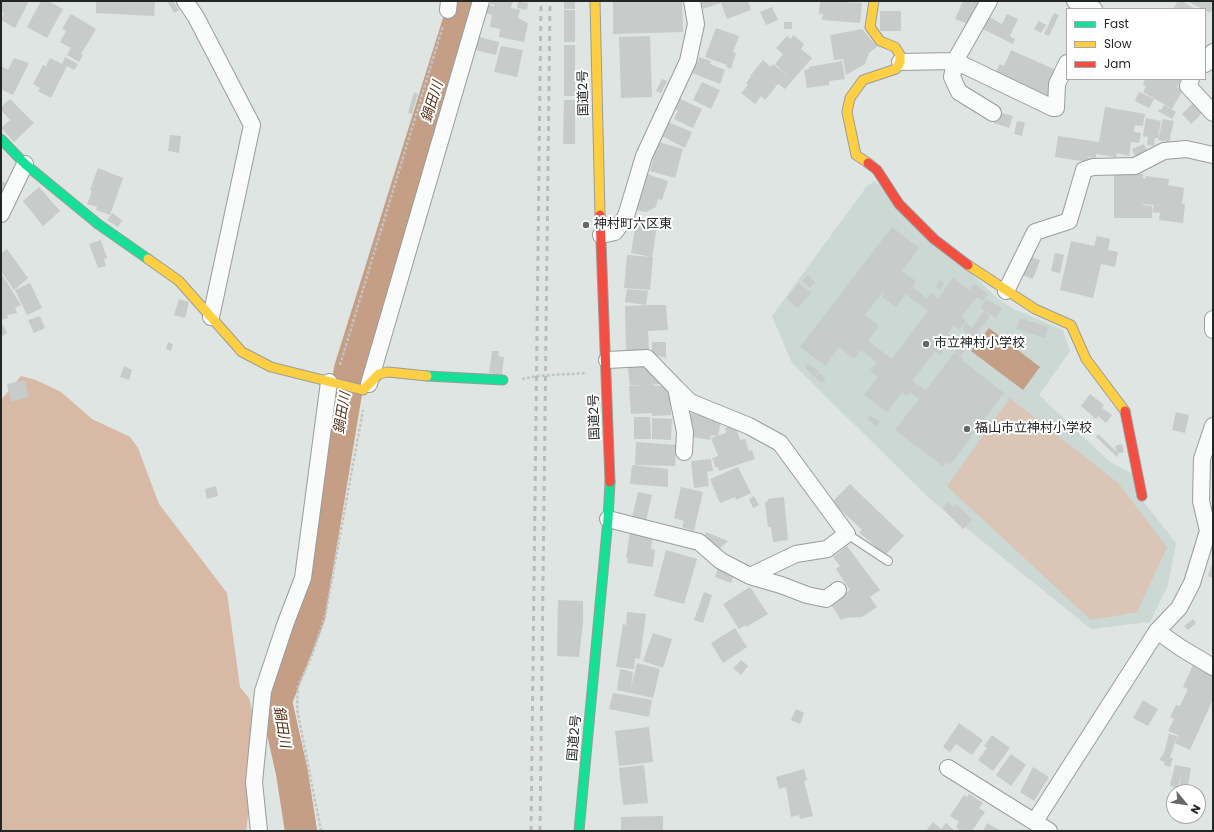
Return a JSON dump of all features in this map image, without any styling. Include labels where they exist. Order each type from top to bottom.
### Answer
[{"type":"main road","name":"国道2号","points":[[579,831],[608,520],[610,473],[601,235],[595,1]]},
{"type":"main road","points":[[874,1],[870,27],[880,41],[895,47],[900,55],[900,62],[896,69],[863,80],[850,98],[847,112],[856,155],[876,170],[899,204],[934,239],[982,276],[1035,308],[1071,325],[1086,358],[1125,411],[1142,496]]},
{"type":"main road","points":[[1,139],[25,164],[98,224],[179,281],[242,352],[272,367],[332,383],[366,387],[379,374],[388,372],[432,377],[503,380]]},
{"type":"street","points":[[185,1],[196,17],[252,125],[211,317]]},
{"type":"street","points":[[366,387],[481,1]]},
{"type":"street","points":[[601,235],[615,232],[626,216],[644,156],[688,61],[696,24],[692,1]]},
{"type":"street","points":[[989,1],[955,60],[952,77],[959,92],[992,113]]},
{"type":"street","points":[[1075,1],[1092,8]]},
{"type":"street","points":[[1206,63],[1213,52]]},
{"type":"street","points":[[900,62],[955,60],[1053,108],[1056,108],[1057,84],[1066,65]]},
{"type":"street","points":[[1191,80],[1188,86],[1213,113]]},
{"type":"street","points":[[1006,291],[1035,232],[1069,221],[1084,170],[1093,167],[1135,166],[1164,151],[1186,149],[1213,155]]},
{"type":"street","points":[[1,214],[25,164]]},
{"type":"street","points":[[1213,320],[1213,330]]},
{"type":"street","points":[[607,366],[647,358],[690,402],[749,426],[780,443],[847,534],[827,549],[796,554],[750,576]]},
{"type":"street","points":[[258,831],[254,782],[263,692],[285,625],[303,578],[332,383]]},
{"type":"street","points":[[676,388],[685,432],[684,452]]},
{"type":"street","points":[[1035,821],[1157,631],[1179,608],[1192,583],[1208,531],[1201,501],[1202,459],[1213,426]]},
{"type":"street","points":[[608,520],[699,542],[721,561],[750,576],[781,585],[807,595],[826,599],[838,590]]},
{"type":"street","points":[[1157,631],[1181,648],[1213,667]]},
{"type":"street","points":[[948,768],[1049,831]]},
{"type":"lane","points":[[847,534],[888,561]]},
{"type":"path","points":[[332,383],[342,361],[448,5]]},
{"type":"path","points":[[503,380],[607,366]]},
{"type":"path","points":[[321,831],[297,709],[298,686],[312,655],[325,617],[366,387]]},
{"type":"shaded area","name":"福山市立神村小学校","points":[[875,181],[998,299],[1014,309],[1063,330],[1070,351],[1039,395],[1110,462],[1135,475],[1139,496],[1176,543],[1168,585],[1150,622],[1091,629],[929,498],[792,363],[772,316],[867,186]]},
{"type":"shaded area","points":[[989,328],[1040,367],[1023,390],[971,351]]},
{"type":"shaded area","points":[[21,376],[36,380],[61,392],[92,419],[130,437],[138,448],[159,504],[227,593],[240,687],[249,698],[255,724],[250,802],[246,831],[1,831],[1,400]]},
{"type":"shaded area","points":[[1010,398],[1118,483],[1167,547],[1137,612],[1091,620],[947,486]]},
{"type":"building","points":[[1,1],[29,1],[15,28],[1,20],[4,13],[1,11]]},
{"type":"building","points":[[41,1],[48,1],[63,9],[47,38],[27,27]]},
{"type":"building","points":[[96,1],[155,1],[154,16],[96,13]]},
{"type":"building","points":[[167,1],[173,1],[179,10],[174,13]]},
{"type":"building","points":[[491,1],[513,1],[511,8],[520,10],[518,18],[528,23],[524,42],[499,37],[500,29],[490,27],[492,15],[483,13],[485,4],[495,5],[491,4]]},
{"type":"building","points":[[518,1],[528,3],[527,10],[517,8]]},
{"type":"building","points":[[564,1],[575,1],[575,9],[564,9]]},
{"type":"building","points":[[613,1],[682,1],[683,32],[613,34]]},
{"type":"building","points":[[700,1],[726,1],[703,9]]},
{"type":"building","points":[[726,1],[748,1],[751,10],[727,19],[721,3]]},
{"type":"building","points":[[820,1],[862,3],[860,23],[822,20],[823,14],[819,14]]},
{"type":"building","points":[[963,1],[979,1],[968,24],[955,19]]},
{"type":"building","points":[[1178,1],[1182,1],[1193,8],[1174,8]]},
{"type":"building","points":[[1187,1],[1213,1],[1213,7],[1210,13],[1206,11],[1206,8],[1200,8]]},
{"type":"building","points":[[772,7],[778,20],[766,25],[760,12]]},
{"type":"building","points":[[564,10],[575,10],[575,42],[564,42]]},
{"type":"building","points":[[880,11],[901,11],[901,31],[880,31]]},
{"type":"building","points":[[1054,13],[1059,15],[1049,36],[1044,34]]},
{"type":"building","points":[[71,14],[96,29],[81,54],[83,55],[79,62],[67,55],[71,48],[60,42],[66,31],[62,29]]},
{"type":"building","points":[[1007,14],[1018,19],[1010,36],[1015,39],[1013,44],[981,28],[987,16],[1002,24]]},
{"type":"building","points":[[1039,21],[1046,25],[1041,33],[1034,29]]},
{"type":"building","points":[[784,22],[792,22],[792,29],[784,29]]},
{"type":"building","points":[[716,28],[739,36],[733,52],[736,53],[731,69],[726,67],[727,65],[705,57]]},
{"type":"building","points":[[862,29],[877,47],[869,53],[865,64],[846,75],[843,59],[834,60],[830,35]]},
{"type":"building","points":[[793,35],[804,44],[801,49],[812,58],[785,89],[778,84],[765,100],[761,96],[755,104],[741,93],[748,85],[746,83],[751,77],[750,76],[763,60],[771,67],[773,64],[790,78],[775,64],[783,54],[776,48],[787,36],[791,39]]},
{"type":"building","points":[[650,36],[652,97],[621,98],[619,37]]},
{"type":"building","points":[[479,37],[499,42],[496,55],[475,50]]},
{"type":"building","points":[[564,45],[575,45],[575,96],[564,96]]},
{"type":"building","points":[[501,46],[523,50],[517,77],[494,72]]},
{"type":"building","points":[[1011,50],[1058,71],[1047,97],[996,72],[1000,64],[1004,66]]},
{"type":"building","points":[[65,57],[78,64],[74,70],[67,66],[51,98],[38,91],[40,88],[33,84],[43,65],[46,66],[50,58],[62,64]]},
{"type":"building","points":[[699,57],[711,61],[710,64],[725,70],[720,84],[692,73]]},
{"type":"building","points":[[14,58],[29,63],[13,95],[1,89],[1,66],[8,70]]},
{"type":"building","points":[[842,61],[845,79],[829,81],[829,85],[807,88],[804,70],[809,69],[809,67]]},
{"type":"building","points":[[662,79],[667,81],[661,93],[656,91]]},
{"type":"building","points":[[1145,80],[1180,80],[1177,87],[1183,90],[1172,109],[1143,92],[1146,86],[1143,84]]},
{"type":"building","points":[[702,82],[720,90],[711,109],[693,100]]},
{"type":"building","points":[[414,92],[418,94],[412,114],[408,113]]},
{"type":"building","points":[[1139,92],[1154,99],[1149,108],[1135,101]]},
{"type":"building","points":[[10,99],[34,123],[14,142],[1,128],[10,120],[1,110],[1,107]]},
{"type":"building","points":[[680,99],[702,109],[693,128],[674,119],[678,111],[675,109]]},
{"type":"building","points":[[564,100],[575,100],[575,144],[563,144]]},
{"type":"building","points":[[1194,102],[1204,111],[1191,124],[1182,114]]},
{"type":"building","points":[[1164,105],[1176,112],[1172,119],[1158,111],[1159,109],[1161,110]]},
{"type":"building","points":[[1105,107],[1145,114],[1143,126],[1135,125],[1134,132],[1141,133],[1139,143],[1131,142],[1129,156],[1117,153],[1116,157],[1096,154],[1096,158],[1089,157],[1089,162],[1055,157],[1058,136],[1099,142]]},
{"type":"building","points":[[997,112],[1013,116],[1009,128],[994,123]]},
{"type":"building","points":[[1146,118],[1161,121],[1158,138],[1155,138],[1154,146],[1147,145],[1148,137],[1143,136]]},
{"type":"building","points":[[1163,119],[1174,121],[1169,142],[1158,140]]},
{"type":"building","points":[[1017,121],[1025,122],[1022,136],[1014,134]]},
{"type":"building","points":[[668,122],[692,132],[685,148],[662,136]]},
{"type":"building","points":[[170,135],[181,136],[179,153],[168,151]]},
{"type":"building","points":[[658,142],[683,149],[675,178],[650,171]]},
{"type":"building","points":[[1144,144],[1147,150],[1135,156],[1132,149]]},
{"type":"building","points":[[98,168],[123,178],[110,215],[96,210],[97,207],[87,204],[92,191],[90,190]]},
{"type":"building","points":[[647,174],[668,181],[662,200],[658,199],[656,207],[646,212],[635,210]]},
{"type":"building","points":[[1114,174],[1143,174],[1143,178],[1145,179],[1146,176],[1169,179],[1168,185],[1184,188],[1182,204],[1185,204],[1183,223],[1159,220],[1160,213],[1152,212],[1152,218],[1114,218]],"holes":[[[1143,204],[1154,205],[1152,212],[1152,206]]]},
{"type":"building","points":[[1,181],[7,183],[1,198]]},
{"type":"building","points":[[39,187],[60,211],[43,226],[23,201]]},
{"type":"building","points":[[112,213],[122,220],[118,227],[107,220]]},
{"type":"building","points":[[637,217],[658,220],[652,257],[631,253]]},
{"type":"building","points":[[892,227],[919,248],[902,271],[916,281],[912,287],[927,299],[931,293],[938,298],[953,278],[969,290],[974,284],[988,294],[983,301],[977,297],[961,317],[966,320],[959,330],[953,326],[948,334],[953,338],[940,355],[935,351],[912,381],[926,390],[955,352],[963,358],[962,360],[1004,393],[950,465],[946,462],[943,466],[895,430],[919,399],[910,392],[907,396],[902,392],[887,412],[864,395],[878,377],[870,371],[877,362],[861,350],[854,359],[839,347],[825,366],[800,347]],"holes":[[[883,292],[885,293],[882,297],[896,307],[906,294],[928,311],[892,359],[868,341],[879,326],[865,315]]]},
{"type":"building","points":[[1097,236],[1110,239],[1108,250],[1118,252],[1115,267],[1101,264],[1093,298],[1060,290],[1071,241],[1094,246]]},
{"type":"building","points":[[101,240],[107,258],[104,259],[106,266],[98,268],[89,244]]},
{"type":"building","points":[[7,249],[28,278],[14,290],[1,271],[1,253]]},
{"type":"building","points":[[1055,253],[1064,255],[1060,273],[1051,271]]},
{"type":"building","points":[[627,255],[653,257],[650,290],[624,288]]},
{"type":"building","points":[[1028,256],[1040,260],[1033,279],[1022,275]]},
{"type":"building","points":[[1,273],[21,305],[15,308],[17,313],[7,315],[8,318],[1,320]]},
{"type":"building","points":[[808,275],[815,282],[810,288],[802,281]]},
{"type":"building","points":[[940,280],[944,283],[940,290],[936,287]]},
{"type":"building","points":[[30,283],[42,308],[27,315],[15,290]]},
{"type":"building","points":[[799,283],[811,293],[797,308],[786,298]]},
{"type":"building","points":[[627,289],[648,291],[646,305],[625,302]]},
{"type":"building","points":[[179,299],[189,302],[185,318],[174,315]]},
{"type":"building","points":[[986,299],[1002,308],[996,318],[981,308]]},
{"type":"building","points":[[666,305],[668,330],[648,331],[649,351],[626,352],[625,306]]},
{"type":"building","points":[[984,311],[990,316],[961,355],[955,351],[968,334],[962,329],[966,323],[972,328]]},
{"type":"building","points":[[40,316],[45,328],[34,333],[28,320]]},
{"type":"building","points":[[1020,318],[1048,327],[1045,338],[1016,329]]},
{"type":"building","points":[[1,325],[3,325],[7,333],[2,336]]},
{"type":"building","points":[[168,342],[173,344],[171,351],[166,349]]},
{"type":"building","points":[[652,342],[666,342],[666,358],[652,354]]},
{"type":"building","points":[[492,351],[499,351],[498,356],[504,357],[502,375],[489,373]]},
{"type":"building","points":[[643,360],[667,384],[630,385],[627,362]]},
{"type":"building","points":[[807,363],[819,371],[815,377],[805,367]]},
{"type":"building","points":[[124,366],[132,370],[129,380],[120,377]]},
{"type":"building","points":[[820,373],[826,379],[821,383],[815,377]]},
{"type":"building","points":[[25,380],[29,397],[11,402],[7,384]]},
{"type":"building","points":[[654,384],[654,386],[669,385],[671,415],[652,416],[652,413],[631,414],[629,386]]},
{"type":"building","points":[[1090,394],[1104,405],[1102,408],[1112,415],[1106,423],[1098,416],[1096,419],[1081,406]]},
{"type":"building","points":[[1176,412],[1189,415],[1185,433],[1172,430]]},
{"type":"building","points":[[691,413],[710,416],[709,419],[721,422],[718,436],[711,435],[710,440],[687,436]]},
{"type":"building","points":[[870,415],[880,422],[876,426],[867,419]]},
{"type":"building","points":[[634,417],[650,417],[651,439],[634,439]]},
{"type":"building","points":[[652,418],[672,419],[671,440],[652,439]]},
{"type":"building","points":[[735,425],[740,440],[745,439],[749,451],[752,450],[755,459],[719,471],[718,467],[716,468],[712,458],[718,456],[711,438],[726,433],[725,428]]},
{"type":"building","points":[[1098,434],[1117,452],[1115,446],[1122,444],[1124,452],[1119,453],[1117,457],[1096,437]]},
{"type":"building","points":[[636,442],[676,445],[675,466],[635,465]]},
{"type":"building","points":[[711,459],[713,471],[707,472],[709,486],[694,488],[691,461]]},
{"type":"building","points":[[632,465],[668,469],[668,487],[630,484]]},
{"type":"building","points":[[738,467],[751,493],[736,500],[735,497],[720,503],[710,479]]},
{"type":"building","points":[[850,484],[904,536],[885,555],[859,532],[862,530],[832,502]]},
{"type":"building","points":[[216,486],[218,496],[207,499],[205,489]]},
{"type":"building","points":[[681,487],[703,492],[694,531],[682,527],[684,521],[674,518]]},
{"type":"building","points":[[638,492],[652,495],[646,521],[632,518]]},
{"type":"building","points":[[754,496],[759,505],[753,508],[749,499]]},
{"type":"building","points":[[784,497],[788,540],[773,542],[771,527],[768,527],[765,502],[768,501],[768,499]]},
{"type":"building","points":[[948,502],[953,507],[956,504],[972,520],[963,529],[942,508]]},
{"type":"building","points":[[630,532],[653,535],[651,549],[655,550],[653,567],[627,563],[628,558],[626,558]]},
{"type":"building","points":[[706,532],[728,541],[718,550],[703,539]]},
{"type":"building","points":[[847,546],[880,590],[870,597],[877,607],[862,617],[845,618],[841,620],[830,603],[850,590],[836,569],[840,566],[833,557]]},
{"type":"building","points":[[666,550],[697,559],[684,604],[654,596]]},
{"type":"building","points":[[1213,561],[1213,578],[1208,576]]},
{"type":"building","points":[[718,568],[734,574],[731,583],[715,577]]},
{"type":"building","points":[[750,587],[768,614],[746,627],[745,625],[739,629],[723,604]]},
{"type":"building","points":[[704,592],[712,595],[703,623],[694,620]]},
{"type":"building","points":[[558,600],[583,601],[583,623],[579,657],[557,656]]},
{"type":"building","points":[[627,612],[646,614],[640,659],[635,658],[634,669],[616,667],[623,624],[626,625]]},
{"type":"building","points":[[1193,619],[1196,623],[1188,630],[1184,626]]},
{"type":"building","points":[[735,628],[747,647],[723,663],[711,643]]},
{"type":"building","points":[[653,633],[672,639],[663,668],[643,661]]},
{"type":"building","points":[[741,660],[748,666],[741,675],[733,668]]},
{"type":"building","points":[[637,663],[660,669],[653,698],[617,690],[620,669],[633,672],[631,687]]},
{"type":"building","points":[[1193,665],[1213,674],[1213,699],[1190,750],[1175,743],[1178,735],[1168,731],[1174,719],[1170,717],[1176,705],[1180,706],[1188,689],[1183,687]]},
{"type":"building","points":[[613,693],[652,700],[649,717],[609,709]]},
{"type":"building","points":[[1143,700],[1158,709],[1148,726],[1133,718]]},
{"type":"building","points":[[796,709],[804,713],[800,724],[791,720]]},
{"type":"building","points":[[959,723],[983,740],[972,755],[956,744],[950,752],[943,747]]},
{"type":"building","points":[[649,727],[653,762],[619,766],[615,731]]},
{"type":"building","points":[[1169,734],[1177,736],[1170,758],[1173,758],[1170,767],[1164,765],[1165,762],[1159,760],[1164,753]]},
{"type":"building","points":[[992,735],[1010,748],[993,771],[978,760],[987,748],[984,746]]},
{"type":"building","points":[[1011,754],[1026,765],[1011,786],[996,775]]},
{"type":"building","points":[[644,765],[648,803],[623,805],[619,768]]},
{"type":"building","points":[[1175,765],[1191,768],[1188,784],[1180,784],[1182,772],[1179,784],[1170,784]]},
{"type":"building","points":[[1033,767],[1049,777],[1034,801],[1020,792]]},
{"type":"building","points":[[804,769],[807,780],[804,781],[813,816],[800,819],[799,815],[791,817],[786,787],[779,789],[776,777]]},
{"type":"building","points":[[969,794],[983,803],[979,808],[985,812],[972,831],[961,831],[956,827],[959,822],[950,816],[964,795],[967,797]]},
{"type":"building","points":[[663,816],[663,831],[621,831],[621,817]]},
{"type":"building","points":[[933,822],[941,829],[946,823],[955,831],[926,831]]},
{"type":"building","points":[[987,823],[1001,831],[983,831]]},
{"type":"waterway","name":"鍋田川","points":[[301,831],[292,773],[276,701],[309,617],[350,369],[465,1]]},
{"type":"railway","points":[[531,831],[541,1]]},
{"type":"railway","points":[[540,831],[550,1]]},
{"type":"traffic: fast","points":[[1,139],[25,164],[98,224],[148,259]]},
{"type":"traffic: fast","points":[[427,376],[503,380]]},
{"type":"traffic: fast","points":[[579,831],[608,519],[610,482]]},
{"type":"traffic: slow","points":[[595,1],[600,215]]},
{"type":"traffic: slow","points":[[868,163],[856,155],[847,112],[850,98],[863,80],[896,69],[900,62],[900,55],[895,47],[880,41],[870,27],[874,1]]},
{"type":"traffic: slow","points":[[148,259],[179,281],[242,352],[271,367],[363,390],[379,374],[388,372],[427,376]]},
{"type":"traffic: slow","points":[[968,265],[1035,309],[1071,325],[1086,359],[1125,411]]},
{"type":"traffic: jam","points":[[868,163],[877,170],[899,204],[934,239],[968,265]]},
{"type":"traffic: jam","points":[[600,215],[610,482]]},
{"type":"traffic: jam","points":[[1125,411],[1142,496]]},
{"type":"place","name":"神村町六区東","points":[[586,225]]},
{"type":"place","name":"市立神村小学校","points":[[926,344]]},
{"type":"place","name":"福山市立神村小学校","points":[[967,429]]}]
